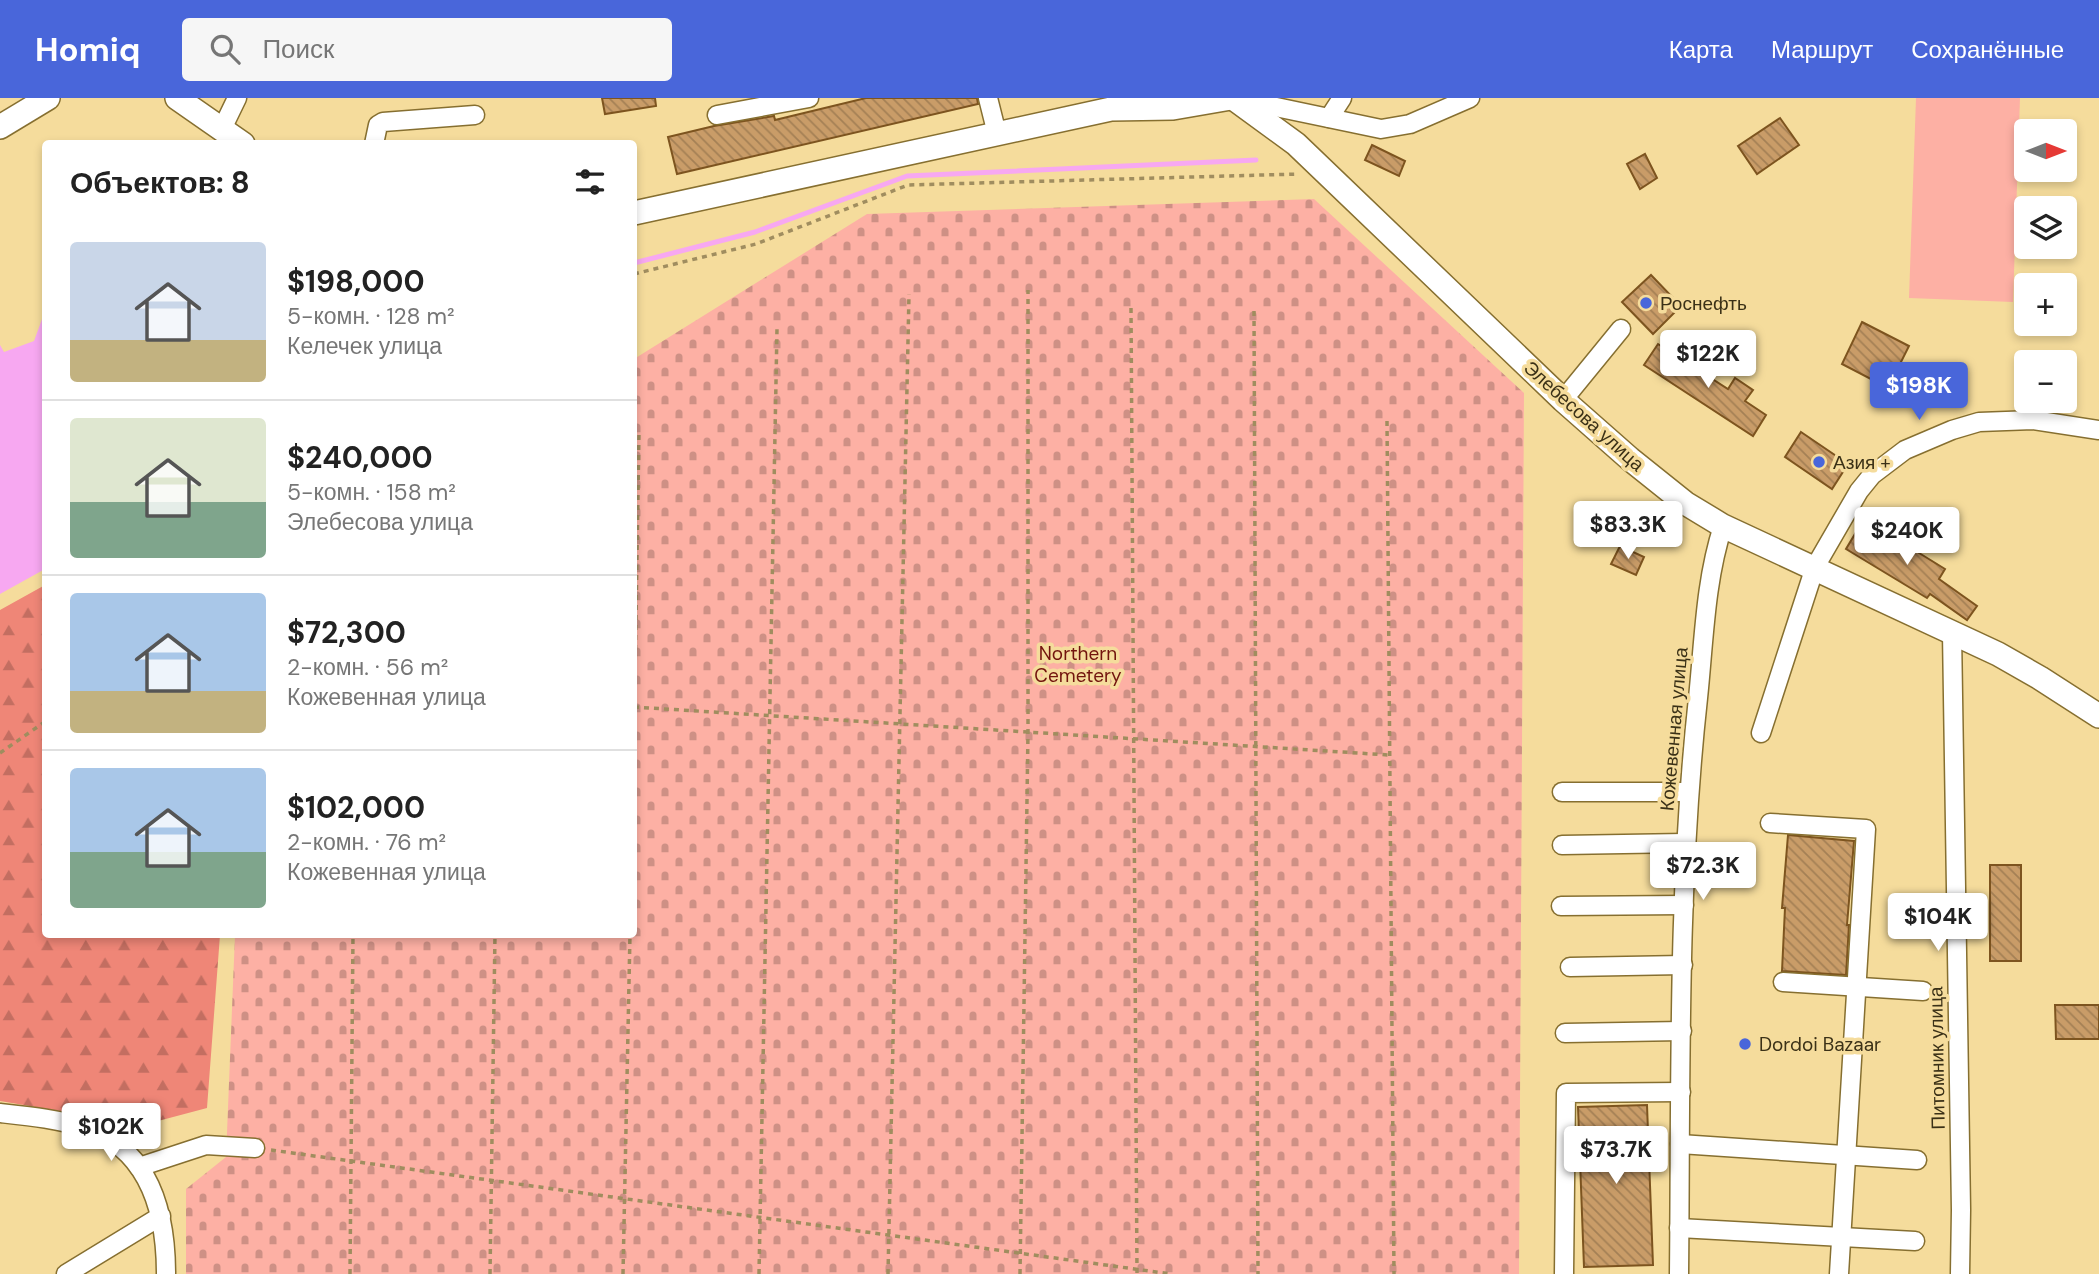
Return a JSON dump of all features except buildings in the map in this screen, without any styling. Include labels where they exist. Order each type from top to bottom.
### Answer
[{"type":"main road","points":[[0,121],[22,98]]},
{"type":"main road","points":[[0,127],[48,98]]},
{"type":"main road","points":[[177,98],[237,140]]},
{"type":"main road","points":[[637,212],[1111,109],[1172,108],[1233,98]]},
{"type":"main road","name":"Элебесова улица","points":[[1233,98],[1296,144],[1563,400],[1661,484],[1723,526],[1952,632],[2040,678],[2099,716]]},
{"type":"street","points":[[222,129],[237,98]]},
{"type":"street","points":[[717,115],[809,98]]},
{"type":"street","points":[[988,98],[997,134]]},
{"type":"street","points":[[1233,98],[1381,129],[1410,124],[1470,98]]},
{"type":"street","points":[[1329,118],[1342,98]]},
{"type":"street","points":[[375,140],[378,125],[383,122],[475,115]]},
{"type":"street","points":[[1563,400],[1621,329]]},
{"type":"street","points":[[1760,733],[1815,567],[1859,491],[1872,475],[1905,450],[1979,422],[2033,420],[2099,430]]},
{"type":"street","name":"Кожевенная улица","points":[[1679,1274],[1685,843],[1709,589],[1723,526]]},
{"type":"street","name":"Питомник улица","points":[[1952,632],[1960,1274]]},
{"type":"street","points":[[1562,792],[1689,792]]},
{"type":"street","points":[[1770,822],[1866,829],[1839,1274]]},
{"type":"street","points":[[1562,845],[1685,843]]},
{"type":"street","points":[[1561,906],[1684,905]]},
{"type":"street","points":[[1570,967],[1683,965]]},
{"type":"street","points":[[1783,982],[1923,991]]},
{"type":"street","points":[[1565,1033],[1682,1031]]},
{"type":"street","points":[[1564,1274],[1566,1093],[1681,1092]]},
{"type":"street","points":[[0,1113],[85,1128],[114,1141],[139,1167],[152,1190],[161,1216],[166,1249],[166,1274]]},
{"type":"street","points":[[1681,1144],[1917,1160]]},
{"type":"street","points":[[139,1167],[206,1145],[255,1148]]},
{"type":"street","points":[[66,1274],[161,1216]]},
{"type":"street","points":[[1679,1228],[1915,1241]]},
{"type":"path","points":[[637,273],[756,244],[908,185],[1304,173]]},
{"type":"path","points":[[1020,1274],[1028,732],[1028,290]]},
{"type":"path","points":[[888,1274],[909,294]]},
{"type":"path","points":[[1131,308],[1138,1272]]},
{"type":"path","points":[[1254,311],[1258,1274]]},
{"type":"path","points":[[759,1274],[776,330]]},
{"type":"path","points":[[1387,421],[1394,1274]]},
{"type":"path","points":[[637,542],[639,432]]},
{"type":"path","points":[[637,707],[1390,755]]},
{"type":"path","points":[[0,753],[42,724]]},
{"type":"path","points":[[350,1274],[352,938]]},
{"type":"path","points":[[490,1274],[495,938]]},
{"type":"path","points":[[623,1274],[630,938]]},
{"type":"path","points":[[255,1148],[1020,1253],[1138,1272],[1171,1274]]},
{"type":"green space","points":[[1916,98],[2020,98],[2019,119],[2014,119],[2014,182],[2017,182],[2017,196],[2014,196],[2013,302],[1909,298]]},
{"type":"green space","name":"Northern Cemetery","points":[[1314,199],[1524,393],[1519,1274],[186,1274],[186,1189],[226,1157],[235,938],[637,938],[637,357],[867,214]]},
{"type":"green space","points":[[42,587],[42,938],[220,938],[207,1108],[143,1125],[0,1101],[0,610]]},
{"type":"shaded area","points":[[42,319],[42,571],[0,594],[0,345],[4,352],[34,341]]},
{"type":"waterway","points":[[637,262],[755,232],[907,176],[1256,160]]},
{"type":"place","name":"Роснефть","points":[[1646,303]]},
{"type":"place","name":"Азия +","points":[[1819,462]]},
{"type":"place","name":"Dordoi Bazaar","points":[[1745,1044]]}]
